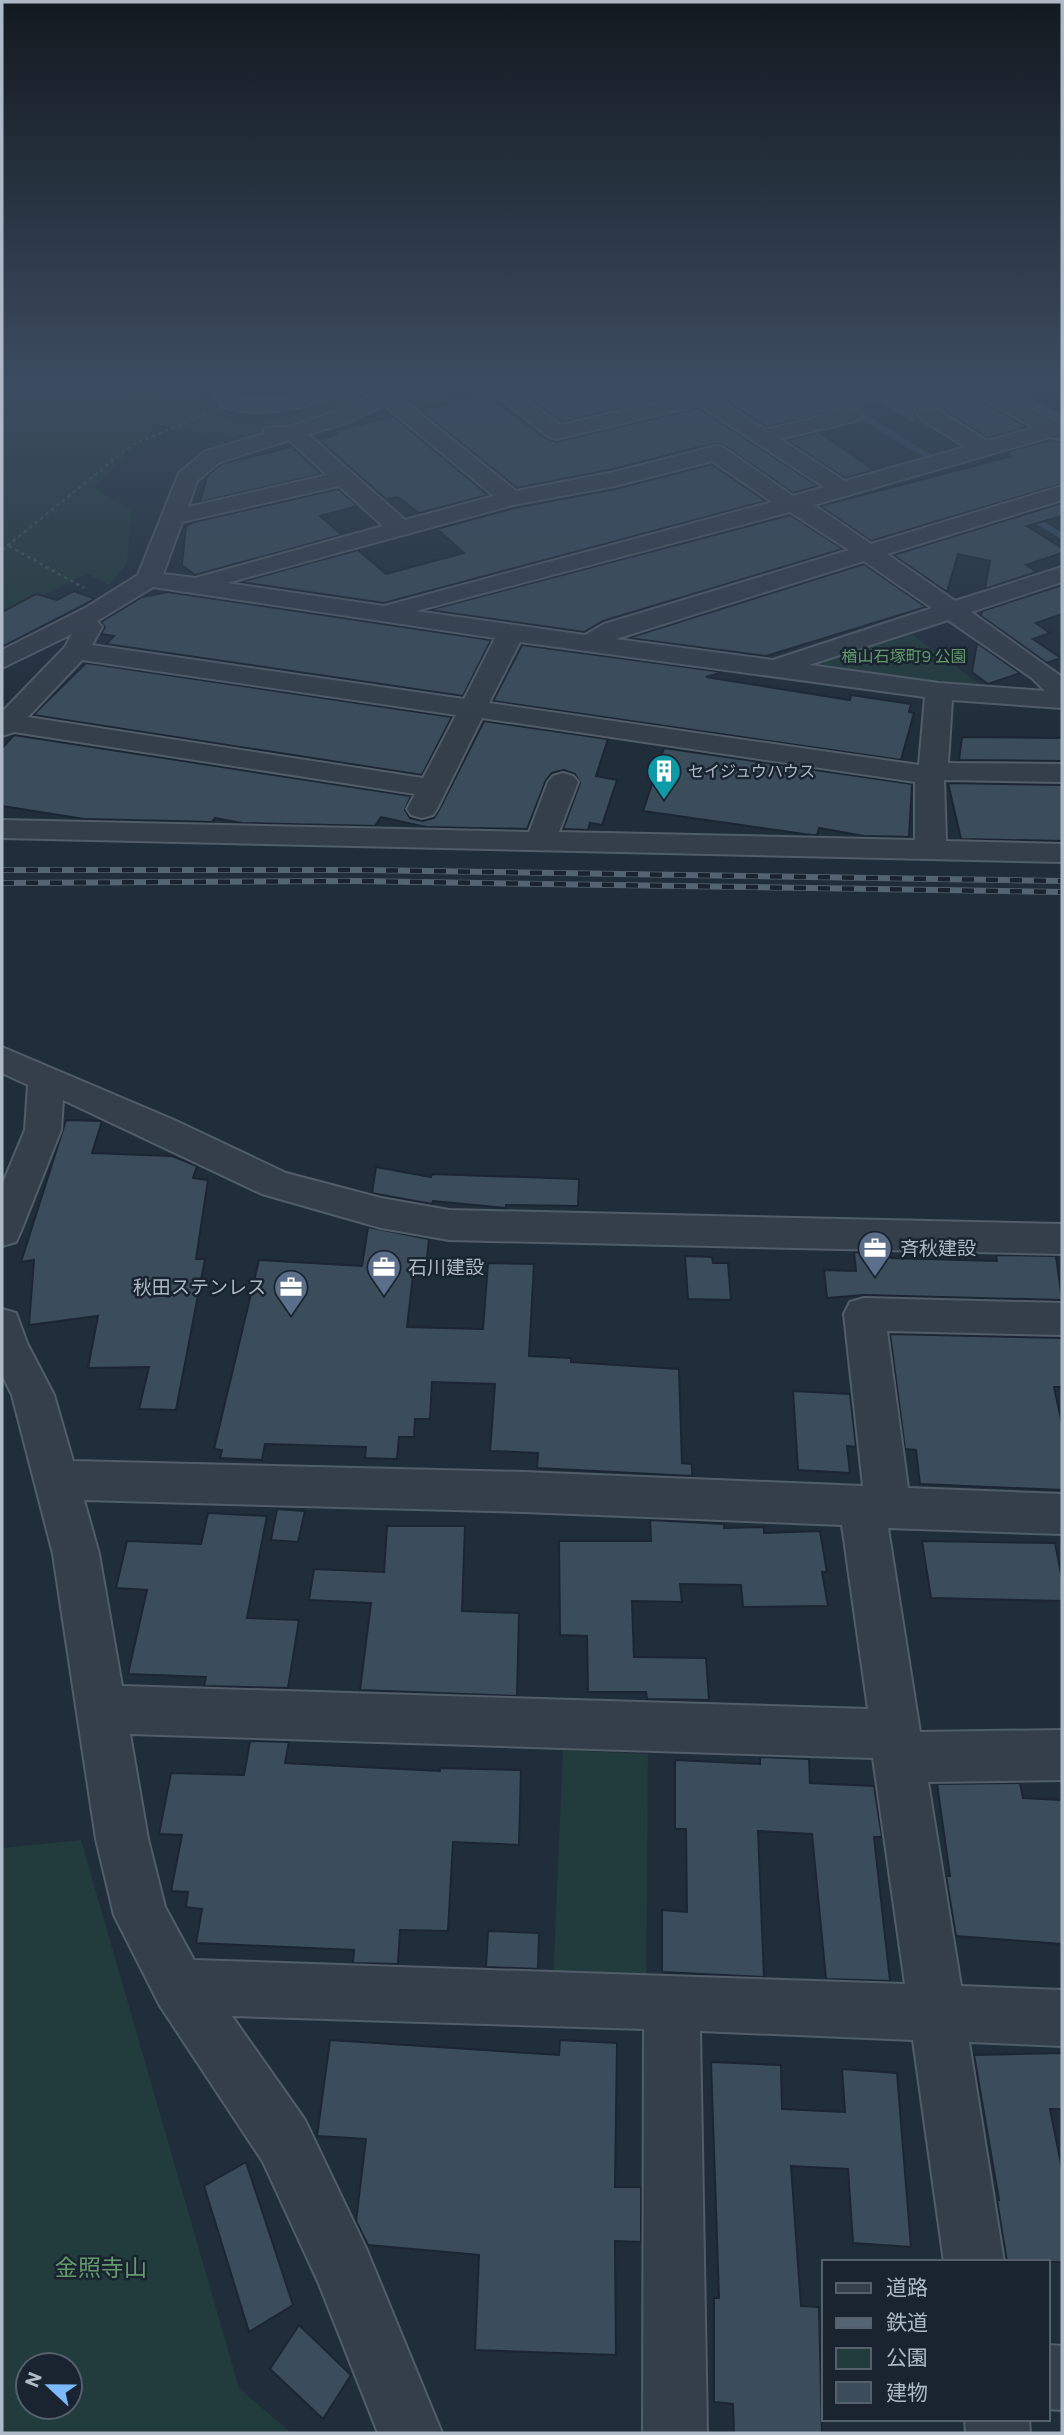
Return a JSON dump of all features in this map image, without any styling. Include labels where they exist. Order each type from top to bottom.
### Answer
[{"type":"street","points":[[5,725],[76,651],[100,605],[133,574],[140,563],[159,499]]},
{"type":"street","points":[[149,579],[180,499]]},
{"type":"street","points":[[173,517],[254,499]]},
{"type":"street","points":[[367,499],[398,527]]},
{"type":"street","points":[[191,586],[398,527],[511,499]]},
{"type":"street","points":[[785,499],[867,551],[952,612],[1052,668],[1062,692]]},
{"type":"street","points":[[380,613],[812,499]]},
{"type":"street","points":[[592,642],[613,629],[1046,499]]},
{"type":"street","points":[[607,534],[628,549]]},
{"type":"street","points":[[564,540],[587,560]]},
{"type":"street","points":[[775,668],[952,612],[962,604],[1062,574]]},
{"type":"street","points":[[2,660],[149,579],[512,633],[939,691],[1062,700]]},
{"type":"street","points":[[406,839],[512,633]]},
{"type":"street","points":[[76,651],[474,711],[931,773],[1062,773]]},
{"type":"street","points":[[931,851],[931,773],[939,691]]},
{"type":"street","points":[[5,725],[433,788]]},
{"type":"street","points":[[540,843],[563,782]]},
{"type":"street","points":[[2,829],[1062,853]]},
{"type":"street","points":[[2,1059],[161,1129],[275,1184],[381,1213],[449,1225],[1062,1239]]},
{"type":"street","points":[[2,1231],[43,1130],[46,1080]]},
{"type":"street","points":[[974,2260],[897,1745],[875,1507],[864,1314],[1062,1319]]},
{"type":"street","points":[[2,1325],[7,1343],[33,1395],[76,1554],[122,1839],[141,1915],[179,1987],[284,2141],[344,2270],[410,2433]]},
{"type":"street","points":[[55,1480],[524,1492],[1062,1514]]},
{"type":"street","points":[[101,1709],[1062,1755]]},
{"type":"street","points":[[179,1987],[672,2001],[1062,2018]]},
{"type":"street","points":[[672,2001],[675,2433]]},
{"type":"path","points":[[2,550],[66,499]]},
{"type":"path","points":[[8,546],[100,605]]},
{"type":"green space","points":[[2,499],[112,499],[131,511],[127,563],[109,585],[87,573],[2,616]]},
{"type":"green space","name":"楢山石塚町9 公園","points":[[910,633],[981,685],[949,685],[822,667],[826,658]]},
{"type":"green space","points":[[563,1750],[648,1754],[646,1989],[553,1984]]},
{"type":"green space","name":"金照寺山","points":[[81,1840],[239,2388],[291,2433],[2,2433],[2,1848]]},
{"type":"building","points":[[296,499],[349,499],[358,506],[320,516],[342,535],[195,575],[182,565],[186,526]]},
{"type":"building","points":[[400,499],[474,499],[419,513]]},
{"type":"building","points":[[564,499],[762,499],[766,501],[384,603],[240,582],[358,550],[386,574],[464,553],[437,529],[514,508]]},
{"type":"building","points":[[848,499],[1013,499],[871,541],[820,506]]},
{"type":"building","points":[[1062,503],[1062,516],[1027,526],[1062,548],[1062,553],[1026,565],[1037,572],[985,589],[990,561],[958,554],[947,592],[893,555]]},
{"type":"building","points":[[790,515],[843,549],[603,621],[584,632],[429,610]]},
{"type":"building","points":[[864,564],[926,607],[766,656],[628,638]]},
{"type":"building","points":[[1062,587],[1062,614],[1036,623],[1050,633],[1033,639],[1061,658],[1047,663],[981,616],[982,611]]},
{"type":"building","points":[[74,591],[95,599],[2,647],[2,612],[36,594],[57,600]]},
{"type":"building","points":[[168,592],[491,640],[463,696],[106,644],[114,636],[101,634],[105,627],[101,622],[142,597]]},
{"type":"building","points":[[977,643],[1020,673],[988,684],[972,672]]},
{"type":"building","points":[[522,645],[723,672],[706,677],[850,700],[851,695],[911,704],[909,712],[914,713],[901,760],[493,701]]},
{"type":"building","points":[[86,663],[452,717],[422,775],[33,715]]},
{"type":"building","points":[[484,721],[608,739],[596,776],[617,780],[602,825],[590,823],[588,830],[563,829],[580,783],[575,774],[564,770],[552,773],[546,780],[527,829],[426,827],[381,817],[375,826],[242,823],[215,818],[212,822],[84,819],[2,806],[2,748],[14,735],[411,796],[405,810],[410,818],[423,821],[434,818],[439,810]]},
{"type":"building","points":[[962,737],[1062,738],[1062,761],[959,760]]},
{"type":"building","points":[[664,748],[912,784],[909,837],[864,836],[819,828],[817,835],[811,835],[643,811]]},
{"type":"building","points":[[948,783],[1062,785],[1062,841],[961,839]]},
{"type":"building","points":[[66,1120],[102,1121],[92,1153],[172,1156],[197,1166],[193,1178],[208,1180],[196,1259],[205,1259],[176,1410],[139,1409],[149,1367],[88,1368],[98,1316],[29,1325],[34,1260],[21,1262]]},
{"type":"building","points":[[376,1167],[431,1177],[432,1174],[579,1179],[578,1206],[506,1205],[506,1208],[433,1201],[432,1204],[382,1195],[372,1193]]},
{"type":"building","points":[[368,1227],[429,1239],[426,1268],[414,1267],[407,1327],[483,1329],[488,1263],[534,1264],[529,1356],[571,1358],[571,1362],[679,1369],[682,1463],[692,1464],[692,1476],[537,1468],[538,1453],[490,1451],[495,1384],[432,1382],[430,1419],[415,1419],[414,1437],[399,1437],[397,1459],[365,1458],[366,1447],[265,1444],[262,1460],[220,1458],[222,1450],[214,1449],[259,1260],[362,1266]]},
{"type":"building","points":[[854,1252],[890,1253],[891,1258],[997,1261],[996,1255],[1056,1256],[1062,1300],[864,1295],[827,1298],[824,1270],[856,1271]]},
{"type":"building","points":[[685,1256],[712,1257],[713,1263],[728,1263],[731,1300],[688,1299]]},
{"type":"building","points":[[890,1334],[1062,1338],[1062,1387],[1054,1387],[1062,1424],[1062,1490],[920,1484],[916,1450],[905,1449]]},
{"type":"building","points":[[793,1391],[850,1394],[856,1447],[847,1446],[850,1473],[798,1470]]},
{"type":"building","points":[[277,1509],[305,1511],[298,1542],[271,1540]]},
{"type":"building","points":[[208,1513],[267,1516],[247,1618],[299,1620],[288,1688],[204,1686],[206,1677],[128,1674],[147,1590],[116,1588],[127,1541],[201,1544]]},
{"type":"building","points":[[650,1520],[724,1524],[724,1528],[764,1527],[764,1533],[820,1531],[827,1572],[822,1572],[828,1606],[743,1607],[741,1585],[680,1584],[682,1602],[632,1601],[634,1657],[706,1658],[709,1700],[647,1699],[646,1692],[588,1692],[587,1636],[560,1635],[559,1541],[651,1541]]},
{"type":"building","points":[[387,1526],[465,1526],[462,1611],[519,1613],[517,1696],[360,1690],[371,1603],[309,1600],[314,1569],[384,1572]]},
{"type":"building","points":[[922,1541],[1055,1543],[1062,1578],[1062,1601],[931,1598]]},
{"type":"building","points":[[250,1741],[289,1742],[285,1763],[440,1771],[440,1768],[521,1770],[519,1845],[453,1842],[448,1931],[400,1930],[398,1964],[353,1963],[354,1950],[196,1943],[202,1909],[186,1907],[188,1892],[171,1891],[182,1835],[159,1834],[171,1773],[244,1775]]},
{"type":"building","points":[[760,1757],[809,1759],[810,1783],[874,1786],[882,1837],[874,1837],[890,1981],[826,1979],[812,1834],[758,1831],[764,1977],[662,1972],[662,1910],[687,1912],[686,1829],[675,1829],[675,1760],[760,1764]]},
{"type":"building","points":[[1020,1783],[1023,1798],[1062,1800],[1062,1944],[956,1936],[946,1876],[950,1876],[937,1784]]},
{"type":"building","points":[[488,1931],[539,1933],[538,1969],[486,1967]]},
{"type":"building","points":[[330,2040],[559,2055],[560,2040],[617,2043],[615,2187],[641,2187],[641,2242],[615,2241],[616,2355],[475,2350],[479,2255],[368,2245],[356,2221],[366,2139],[317,2136]]},
{"type":"building","points":[[1062,2053],[1062,2109],[1050,2109],[1062,2169],[1062,2262],[1007,2260],[974,2055]]},
{"type":"building","points":[[711,2062],[781,2065],[782,2109],[845,2112],[842,2069],[897,2073],[911,2247],[853,2243],[848,2169],[791,2166],[801,2306],[819,2307],[822,2433],[734,2433],[733,2404],[714,2402],[714,2298],[719,2298]]},
{"type":"building","points":[[246,2162],[293,2305],[249,2332],[204,2186]]},
{"type":"building","points":[[299,2325],[351,2375],[323,2419],[270,2369]]},
{"type":"waterway","points":[[1029,516],[1062,536]]},
{"type":"railway","points":[[2,870],[361,870],[1062,881]]},
{"type":"railway","points":[[2,883],[355,881],[1062,892]]},
{"type":"place","name":"セイジュウハウス","points":[[664,801]]},
{"type":"place","name":"斉秋建設","points":[[875,1278]]},
{"type":"place","name":"石川建設","points":[[384,1297]]},
{"type":"place","name":"秋田ステンレス","points":[[291,1317]]}]
